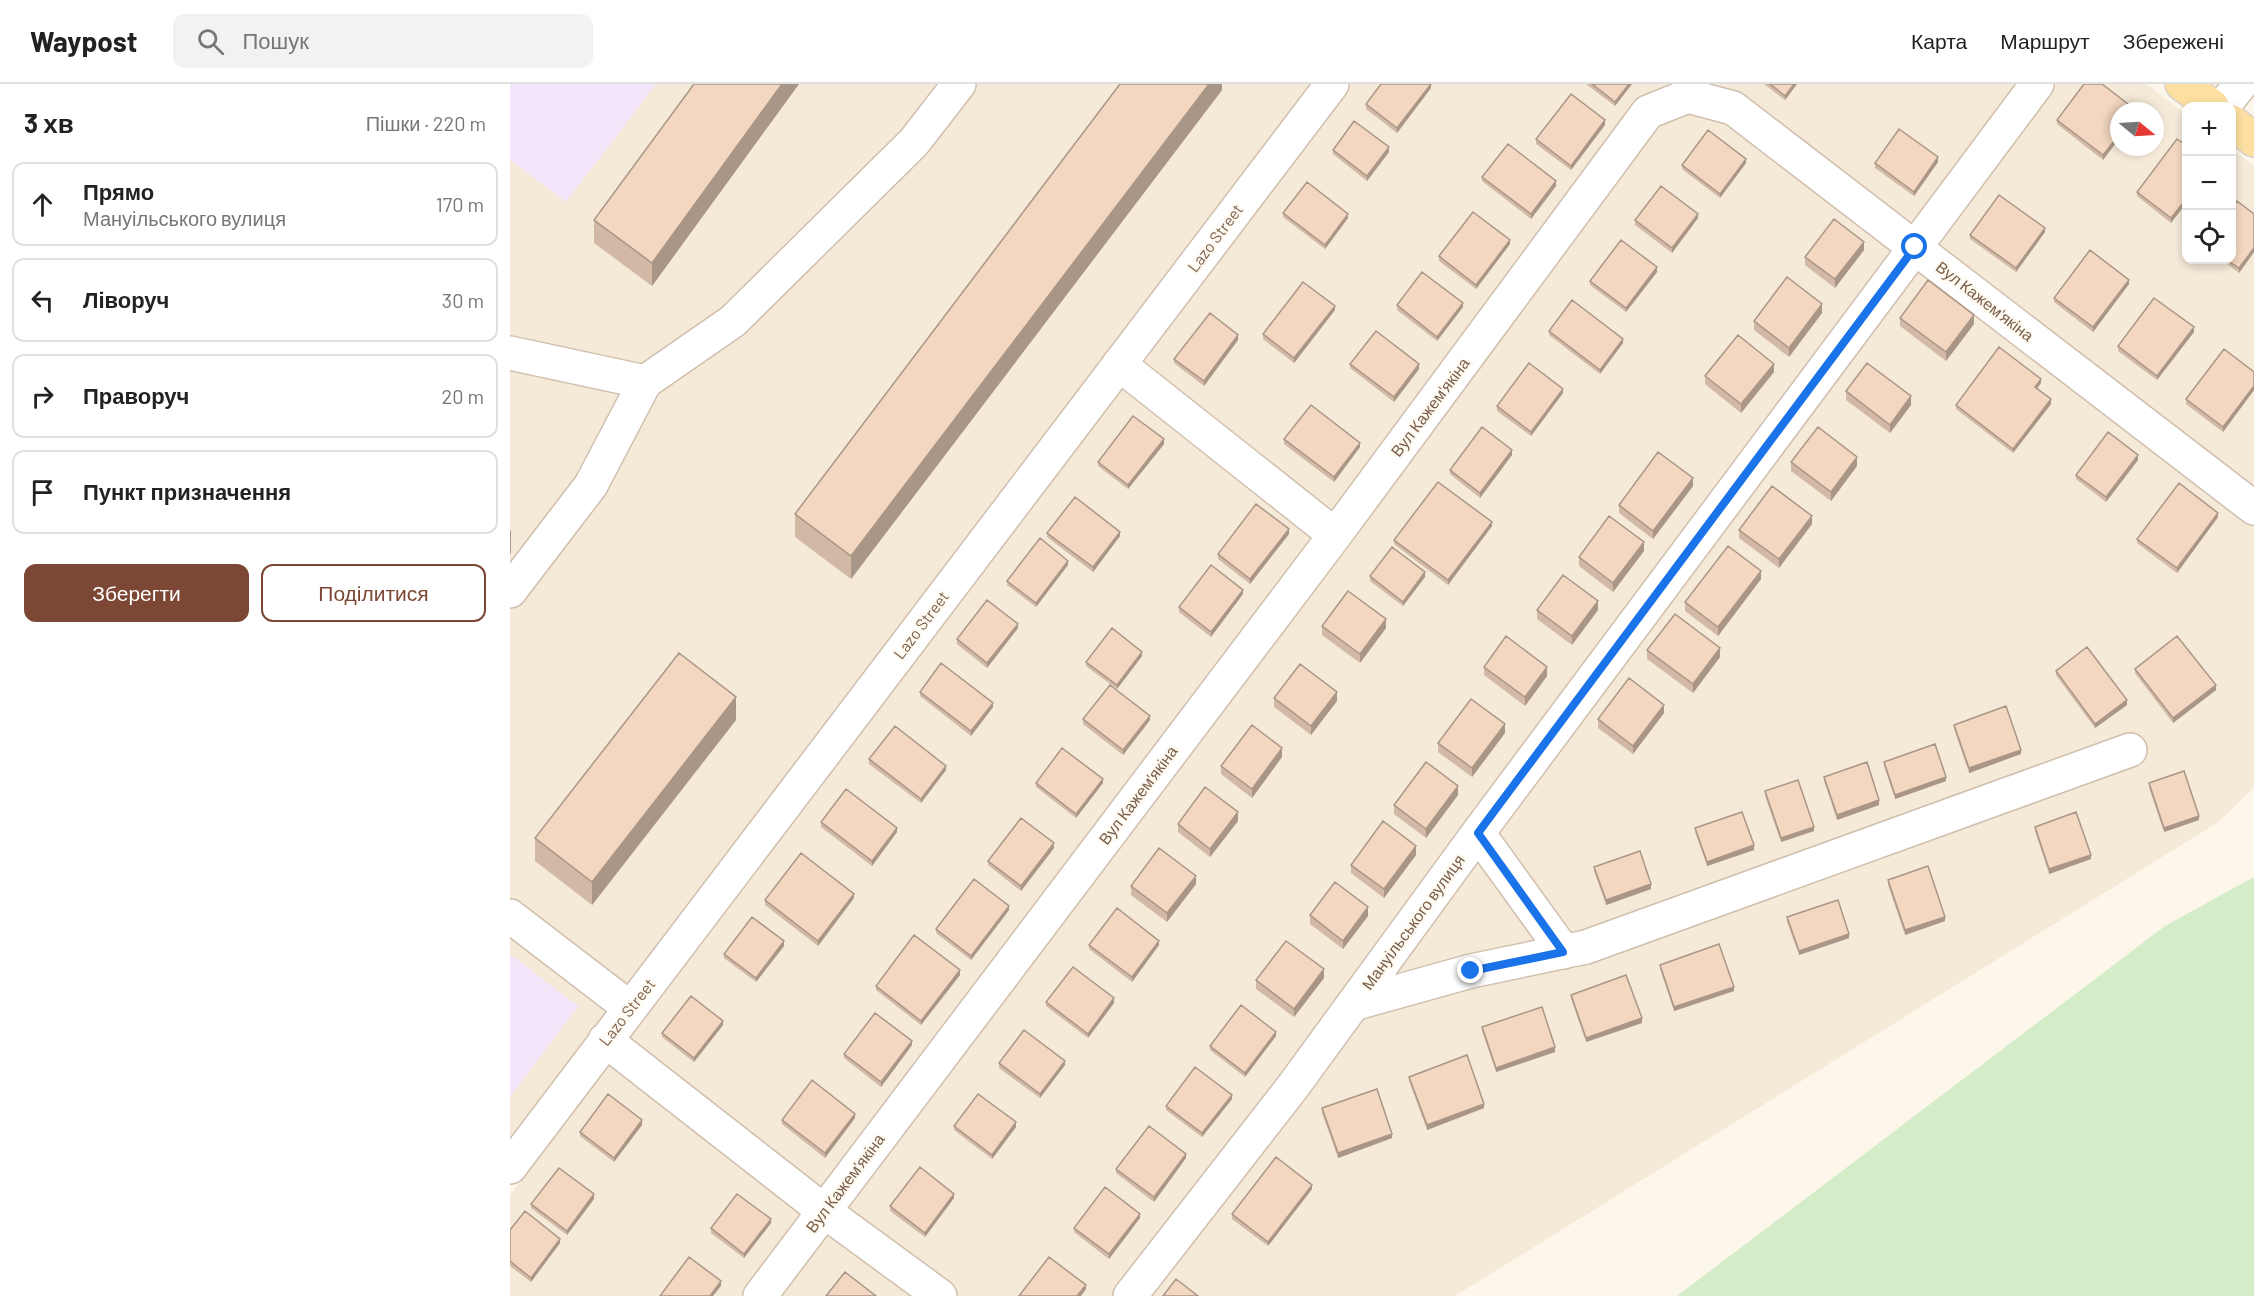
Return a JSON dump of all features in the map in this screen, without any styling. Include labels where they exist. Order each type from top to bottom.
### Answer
[{"type":"main road","points":[[2182,84],[2207,102]]},
{"type":"main road","points":[[2236,125],[2254,140]]},
{"type":"street","points":[[510,591],[591,485],[645,382],[733,321],[914,142],[958,84]]},
{"type":"street","name":"Мануільського вулиця","points":[[1130,1296],[1353,1004],[2037,84]]},
{"type":"street","points":[[2226,102],[2241,84]]},
{"type":"street","name":"Lazo Street","points":[[510,1167],[1329,85]]},
{"type":"street","name":"Вул Кажем'якіна","points":[[760,1296],[1335,535],[1648,112],[1688,96],[1733,108],[2254,508]]},
{"type":"street","points":[[510,353],[645,382]]},
{"type":"street","points":[[1119,364],[1335,535]]},
{"type":"street","points":[[1353,1004],[1471,971],[1586,947],[2130,750]]},
{"type":"street","points":[[1478,833],[1563,952]]},
{"type":"street","points":[[510,916],[630,1008]]},
{"type":"street","points":[[605,1040],[824,1211],[940,1296]]},
{"type":"shaded area","points":[[510,84],[1315,84],[510,1144]]},
{"type":"shaded area","points":[[510,84],[656,84],[566,202],[510,160]]},
{"type":"shaded area","points":[[1350,84],[2147,84],[2182,112],[2182,264],[2236,264],[2236,152],[2254,166],[2254,787],[2220,821],[1455,1296],[510,1296],[510,1195]]},
{"type":"shaded area","points":[[510,954],[578,1006],[510,1097]]},
{"type":"green space","points":[[2254,877],[2254,1296],[1677,1296],[2165,926]]},
{"type":"building","points":[[694,84],[782,84],[652,263],[594,220]]},
{"type":"building","points":[[1120,84],[1209,84],[851,556],[795,514]]},
{"type":"building","points":[[1381,84],[1431,84],[1397,128],[1366,104]]},
{"type":"building","points":[[1592,84],[1629,84],[1615,102]]},
{"type":"building","points":[[1770,84],[1794,84],[1785,96]]},
{"type":"building","points":[[2084,84],[2102,84],[2125,102],[2110,102],[2110,146],[2103,155],[2057,120]]},
{"type":"building","points":[[1571,94],[1605,120],[1571,166],[1536,139]]},
{"type":"building","points":[[1354,121],[1389,147],[1367,176],[1333,150]]},
{"type":"building","points":[[1899,129],[1938,157],[1914,192],[1875,163]]},
{"type":"building","points":[[1708,130],[1746,159],[1720,194],[1682,165]]},
{"type":"building","points":[[2177,139],[2182,142],[2182,204],[2171,218],[2137,192]]},
{"type":"building","points":[[1508,144],[1556,181],[1531,214],[1482,177]]},
{"type":"building","points":[[1307,182],[1348,214],[1325,245],[1283,213]]},
{"type":"building","points":[[1661,186],[1698,214],[1672,248],[1635,220]]},
{"type":"building","points":[[1999,195],[2045,228],[2016,268],[1970,235]]},
{"type":"building","points":[[2236,202],[2254,214],[2254,248],[2239,268],[2233,264],[2236,264]]},
{"type":"building","points":[[1473,212],[1510,240],[1476,285],[1439,256]]},
{"type":"building","points":[[1834,219],[1864,242],[1835,279],[1805,257]]},
{"type":"building","points":[[1621,240],[1657,267],[1626,308],[1590,281]]},
{"type":"building","points":[[2090,250],[2129,280],[2093,327],[2054,298]]},
{"type":"building","points":[[1422,272],[1463,303],[1437,337],[1397,305]]},
{"type":"building","points":[[1787,277],[1822,304],[1789,348],[1754,321]]},
{"type":"building","points":[[1928,280],[1974,315],[1946,352],[1900,318]]},
{"type":"building","points":[[1303,282],[1335,306],[1294,358],[1263,334]]},
{"type":"building","points":[[2154,298],[2194,327],[2157,376],[2118,346]]},
{"type":"building","points":[[1572,300],[1623,339],[1600,370],[1549,331]]},
{"type":"building","points":[[1210,313],[1238,335],[1204,381],[1174,359]]},
{"type":"building","points":[[1376,331],[1419,364],[1394,397],[1350,364]]},
{"type":"building","points":[[1738,335],[1774,364],[1741,404],[1705,376]]},
{"type":"building","points":[[1999,347],[2041,379],[2035,387],[2051,399],[2013,449],[1956,405]]},
{"type":"building","points":[[2224,349],[2254,372],[2254,386],[2223,427],[2186,399]]},
{"type":"building","points":[[1529,363],[1563,389],[1531,432],[1497,406]]},
{"type":"building","points":[[1867,363],[1911,396],[1890,425],[1846,391]]},
{"type":"building","points":[[1311,405],[1360,443],[1334,477],[1284,439]]},
{"type":"building","points":[[1133,416],[1164,439],[1128,485],[1098,462]]},
{"type":"building","points":[[1482,427],[1512,450],[1480,493],[1450,470]]},
{"type":"building","points":[[1818,427],[1857,457],[1831,492],[1791,462]]},
{"type":"building","points":[[2108,432],[2138,455],[2106,497],[2076,475]]},
{"type":"building","points":[[1658,452],[1693,478],[1653,531],[1619,505]]},
{"type":"building","points":[[1438,482],[1492,522],[1448,580],[1394,540]]},
{"type":"building","points":[[2179,483],[2218,513],[2177,568],[2137,539]]},
{"type":"building","points":[[1772,486],[1812,516],[1779,559],[1739,530]]},
{"type":"building","points":[[1075,497],[1120,532],[1093,567],[1047,533]]},
{"type":"building","points":[[1256,504],[1289,529],[1250,579],[1218,554]]},
{"type":"building","points":[[1609,516],[1644,542],[1613,583],[1579,557]]},
{"type":"building","points":[[1040,538],[1068,561],[1036,603],[1007,581]]},
{"type":"building","points":[[1728,546],[1761,571],[1718,627],[1685,602]]},
{"type":"building","points":[[1392,547],[1425,572],[1403,602],[1370,576]]},
{"type":"building","points":[[1211,565],[1243,590],[1211,632],[1179,607]]},
{"type":"building","points":[[1563,575],[1598,601],[1572,636],[1537,610]]},
{"type":"building","points":[[1348,591],[1386,619],[1360,654],[1322,626]]},
{"type":"building","points":[[987,600],[1018,624],[987,663],[957,639]]},
{"type":"building","points":[[1675,614],[1720,648],[1693,684],[1647,650]]},
{"type":"building","points":[[1112,628],[1142,652],[1117,685],[1086,662]]},
{"type":"building","points":[[1506,636],[1547,667],[1525,697],[1484,667]]},
{"type":"building","points":[[2177,636],[2216,685],[2173,718],[2135,669]]},
{"type":"building","points":[[2087,647],[2127,700],[2095,724],[2056,671]]},
{"type":"building","points":[[679,653],[736,697],[592,882],[535,838]]},
{"type":"building","points":[[941,663],[993,703],[971,731],[920,692]]},
{"type":"building","points":[[1300,664],[1337,692],[1311,726],[1274,698]]},
{"type":"building","points":[[1629,678],[1664,705],[1633,746],[1598,719]]},
{"type":"building","points":[[1110,685],[1150,716],[1123,750],[1083,719]]},
{"type":"building","points":[[1471,699],[1505,724],[1472,768],[1438,743]]},
{"type":"building","points":[[2006,706],[2021,750],[1969,768],[1954,725]]},
{"type":"building","points":[[1252,725],[1282,748],[1252,789],[1221,766]]},
{"type":"building","points":[[895,726],[946,766],[921,799],[869,759]]},
{"type":"building","points":[[1935,744],[1946,777],[1895,795],[1884,762]]},
{"type":"building","points":[[1062,748],[1103,779],[1076,814],[1036,783]]},
{"type":"building","points":[[1426,762],[1458,786],[1426,829],[1394,805]]},
{"type":"building","points":[[1867,762],[1879,800],[1837,815],[1824,777]]},
{"type":"building","points":[[2184,771],[2199,816],[2164,828],[2149,783]]},
{"type":"building","points":[[1798,780],[1814,827],[1781,838],[1765,791]]},
{"type":"building","points":[[1205,787],[1238,812],[1210,849],[1178,824]]},
{"type":"building","points":[[846,789],[897,828],[872,861],[821,822]]},
{"type":"building","points":[[1742,812],[1754,845],[1707,862],[1695,828]]},
{"type":"building","points":[[2076,812],[2091,855],[2049,869],[2035,827]]},
{"type":"building","points":[[1021,818],[1054,843],[1021,886],[988,861]]},
{"type":"building","points":[[1383,821],[1416,846],[1384,889],[1351,865]]},
{"type":"building","points":[[1159,848],[1196,876],[1167,913],[1131,886]]},
{"type":"building","points":[[1640,851],[1651,884],[1606,900],[1594,867]]},
{"type":"building","points":[[801,853],[854,894],[818,941],[765,900]]},
{"type":"building","points":[[1928,866],[1945,917],[1905,930],[1888,880]]},
{"type":"building","points":[[974,879],[1009,906],[971,956],[936,929]]},
{"type":"building","points":[[1335,882],[1368,907],[1343,941],[1310,915]]},
{"type":"building","points":[[1838,900],[1849,934],[1799,951],[1787,917]]},
{"type":"building","points":[[1117,908],[1159,941],[1132,977],[1089,945]]},
{"type":"building","points":[[752,917],[784,941],[756,978],[724,954]]},
{"type":"building","points":[[914,935],[960,970],[921,1021],[876,986]]},
{"type":"building","points":[[1286,941],[1324,969],[1294,1009],[1256,980]]},
{"type":"building","points":[[1719,944],[1734,987],[1674,1007],[1660,965]]},
{"type":"building","points":[[1073,967],[1114,998],[1088,1034],[1046,1002]]},
{"type":"building","points":[[1626,975],[1642,1018],[1586,1038],[1571,995]]},
{"type":"building","points":[[691,996],[723,1021],[694,1058],[662,1033]]},
{"type":"building","points":[[1241,1005],[1276,1032],[1245,1073],[1210,1046]]},
{"type":"building","points":[[1542,1007],[1555,1047],[1496,1068],[1482,1027]]},
{"type":"building","points":[[875,1013],[912,1041],[881,1082],[844,1054]]},
{"type":"building","points":[[1024,1030],[1065,1061],[1040,1094],[999,1063]]},
{"type":"building","points":[[1467,1055],[1484,1104],[1427,1125],[1409,1077]]},
{"type":"building","points":[[1195,1067],[1232,1095],[1202,1133],[1166,1106]]},
{"type":"building","points":[[812,1080],[855,1114],[825,1153],[782,1120]]},
{"type":"building","points":[[1377,1089],[1392,1134],[1338,1153],[1322,1108]]},
{"type":"building","points":[[608,1094],[642,1120],[614,1158],[580,1132]]},
{"type":"building","points":[[978,1094],[1016,1122],[992,1155],[954,1126]]},
{"type":"building","points":[[1149,1126],[1186,1154],[1154,1197],[1116,1169]]},
{"type":"building","points":[[1276,1157],[1312,1185],[1268,1242],[1232,1214]]},
{"type":"building","points":[[920,1167],[954,1194],[925,1233],[890,1206]]},
{"type":"building","points":[[559,1168],[594,1194],[567,1231],[531,1204]]},
{"type":"building","points":[[1105,1187],[1140,1214],[1109,1254],[1074,1228]]},
{"type":"building","points":[[737,1194],[771,1219],[744,1254],[711,1228]]},
{"type":"building","points":[[525,1211],[560,1239],[531,1278],[510,1261],[510,1230]]},
{"type":"building","points":[[689,1257],[721,1281],[710,1296],[660,1296]]},
{"type":"building","points":[[1049,1257],[1086,1285],[1077,1296],[1019,1296]]},
{"type":"building","points":[[845,1272],[876,1296],[826,1296]]},
{"type":"building","points":[[1176,1279],[1198,1296],[1163,1296]]},
{"type":"route","points":[[1471,971],[1563,952],[1478,833],[1915,247]]}]
